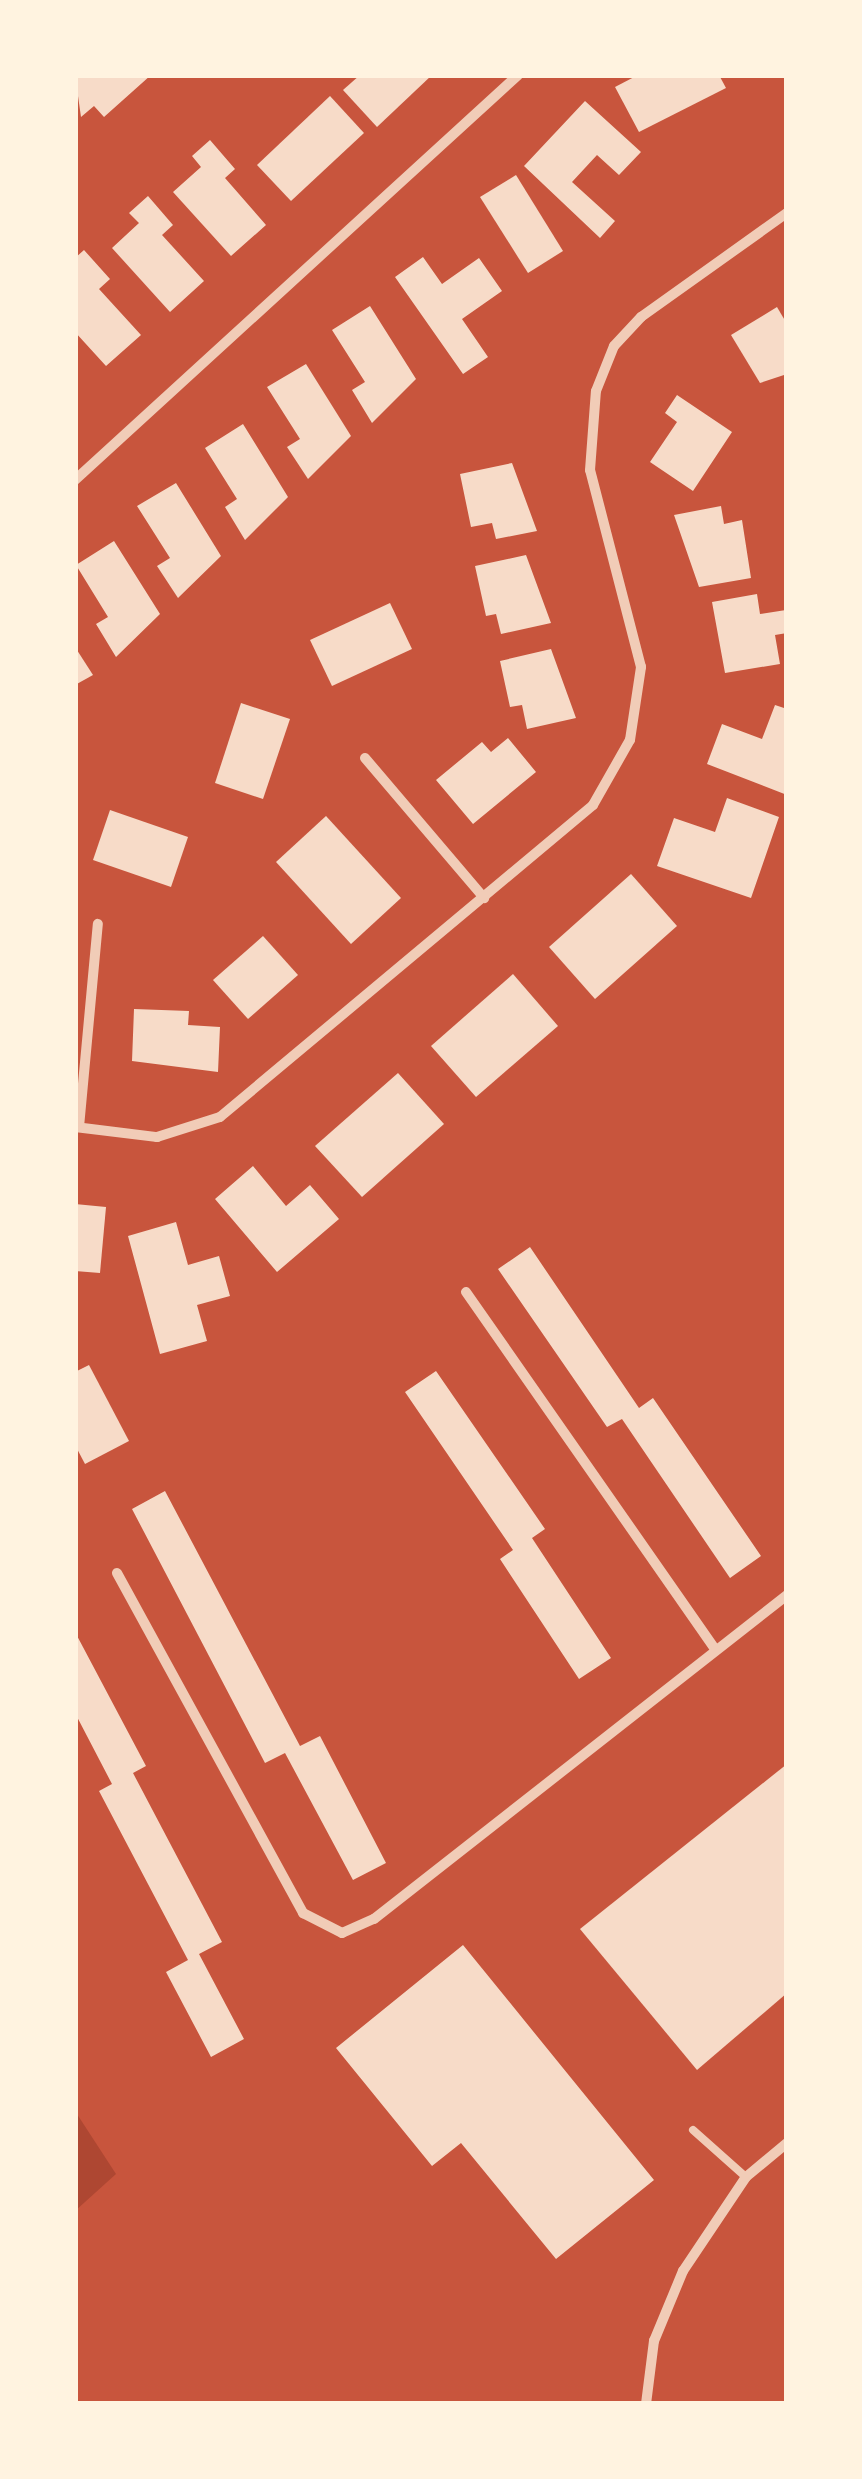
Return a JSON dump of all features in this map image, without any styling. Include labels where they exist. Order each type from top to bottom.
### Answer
[{"type":"street","points":[[75,480],[518,75]]},
{"type":"street","points":[[98,924],[77,1127],[157,1136],[220,1118],[593,805],[636,720],[636,636],[590,470],[603,369],[641,316],[787,213]]},
{"type":"street","points":[[365,758],[484,898]]},
{"type":"street","points":[[466,1292],[715,1648]]},
{"type":"street","points":[[117,1573],[304,1913],[326,1930],[349,1932],[787,1595]]},
{"type":"street","points":[[646,2404],[654,2341],[683,2271],[746,2177],[787,2143]]},
{"type":"lane","points":[[693,2130],[746,2177]]},
{"type":"shaded area","points":[[75,2111],[116,2174],[75,2211]]},
{"type":"building","points":[[75,75],[151,75],[104,117],[94,106],[81,117]]},
{"type":"building","points":[[360,75],[432,75],[377,127],[343,90]]},
{"type":"building","points":[[638,75],[719,75],[726,88],[639,132],[615,87]]},
{"type":"building","points":[[330,96],[364,133],[291,201],[257,165]]},
{"type":"building","points":[[585,101],[641,152],[619,175],[597,155],[572,182],[615,221],[600,238],[524,166]]},
{"type":"building","points":[[210,140],[235,169],[225,178],[266,225],[231,256],[173,192],[201,167],[192,156]]},
{"type":"building","points":[[516,175],[563,251],[528,273],[480,197]]},
{"type":"building","points":[[148,196],[173,225],[162,235],[204,281],[170,312],[112,248],[139,223],[129,213]]},
{"type":"building","points":[[84,250],[110,279],[99,289],[141,335],[106,366],[75,332],[75,258]]},
{"type":"building","points":[[423,257],[442,284],[479,258],[502,291],[462,319],[488,357],[463,374],[395,277]]},
{"type":"building","points":[[370,306],[416,379],[372,423],[352,390],[365,382],[332,330]]},
{"type":"building","points":[[777,307],[787,324],[787,374],[760,383],[731,335]]},
{"type":"building","points":[[306,364],[351,436],[308,479],[287,447],[300,439],[267,387]]},
{"type":"building","points":[[677,395],[732,432],[693,491],[650,462],[677,422],[665,413]]},
{"type":"building","points":[[243,424],[288,497],[245,540],[225,507],[237,499],[205,448]]},
{"type":"building","points":[[512,463],[537,531],[496,539],[492,523],[471,527],[460,474]]},
{"type":"building","points":[[176,483],[221,556],[178,598],[157,566],[170,558],[137,506]]},
{"type":"building","points":[[721,506],[724,524],[742,520],[751,578],[699,587],[674,515]]},
{"type":"building","points":[[114,541],[160,614],[116,657],[96,624],[108,617],[76,565]]},
{"type":"building","points":[[526,555],[551,623],[501,634],[496,614],[486,616],[475,566]]},
{"type":"building","points":[[757,594],[760,614],[786,610],[787,633],[775,635],[780,664],[725,673],[712,602]]},
{"type":"building","points":[[390,603],[412,649],[332,686],[310,640]]},
{"type":"building","points":[[75,647],[93,675],[75,685]]},
{"type":"building","points":[[551,649],[576,718],[527,729],[522,705],[510,707],[500,661]]},
{"type":"building","points":[[241,703],[290,719],[263,799],[215,783]]},
{"type":"building","points":[[775,705],[787,709],[787,795],[707,764],[722,724],[762,739]]},
{"type":"building","points":[[508,738],[536,772],[473,824],[436,780],[482,742],[491,752]]},
{"type":"building","points":[[727,798],[779,817],[751,898],[657,866],[674,818],[715,832]]},
{"type":"building","points":[[110,810],[188,837],[171,887],[93,860]]},
{"type":"building","points":[[326,816],[401,898],[351,944],[276,862]]},
{"type":"building","points":[[631,874],[677,926],[595,999],[549,947]]},
{"type":"building","points":[[263,936],[298,975],[248,1019],[213,980]]},
{"type":"building","points":[[513,974],[558,1026],[476,1097],[431,1046]]},
{"type":"building","points":[[134,1009],[189,1011],[188,1025],[220,1027],[218,1072],[132,1061]]},
{"type":"building","points":[[398,1073],[444,1124],[362,1197],[315,1146]]},
{"type":"building","points":[[253,1166],[286,1206],[310,1185],[339,1219],[277,1272],[215,1199]]},
{"type":"building","points":[[75,1204],[106,1207],[100,1273],[75,1271]]},
{"type":"building","points":[[176,1222],[188,1265],[219,1256],[230,1296],[197,1305],[207,1341],[160,1354],[128,1236]]},
{"type":"building","points":[[530,1247],[639,1408],[653,1398],[761,1556],[730,1578],[622,1419],[607,1427],[498,1269]]},
{"type":"building","points":[[89,1365],[129,1441],[85,1464],[75,1445],[75,1372]]},
{"type":"building","points":[[436,1371],[545,1529],[532,1538],[611,1658],[579,1679],[500,1559],[513,1550],[405,1392]]},
{"type":"building","points":[[165,1491],[300,1746],[320,1736],[386,1863],[353,1880],[285,1753],[265,1763],[132,1509]]},
{"type":"building","points":[[75,1632],[146,1766],[133,1773],[222,1942],[199,1954],[244,2039],[211,2057],[166,1972],[188,1960],[99,1791],[112,1784],[75,1713]]},
{"type":"building","points":[[787,1764],[787,1993],[697,2070],[580,1929]]},
{"type":"building","points":[[463,1945],[654,2180],[556,2259],[461,2143],[432,2166],[336,2048]]}]
